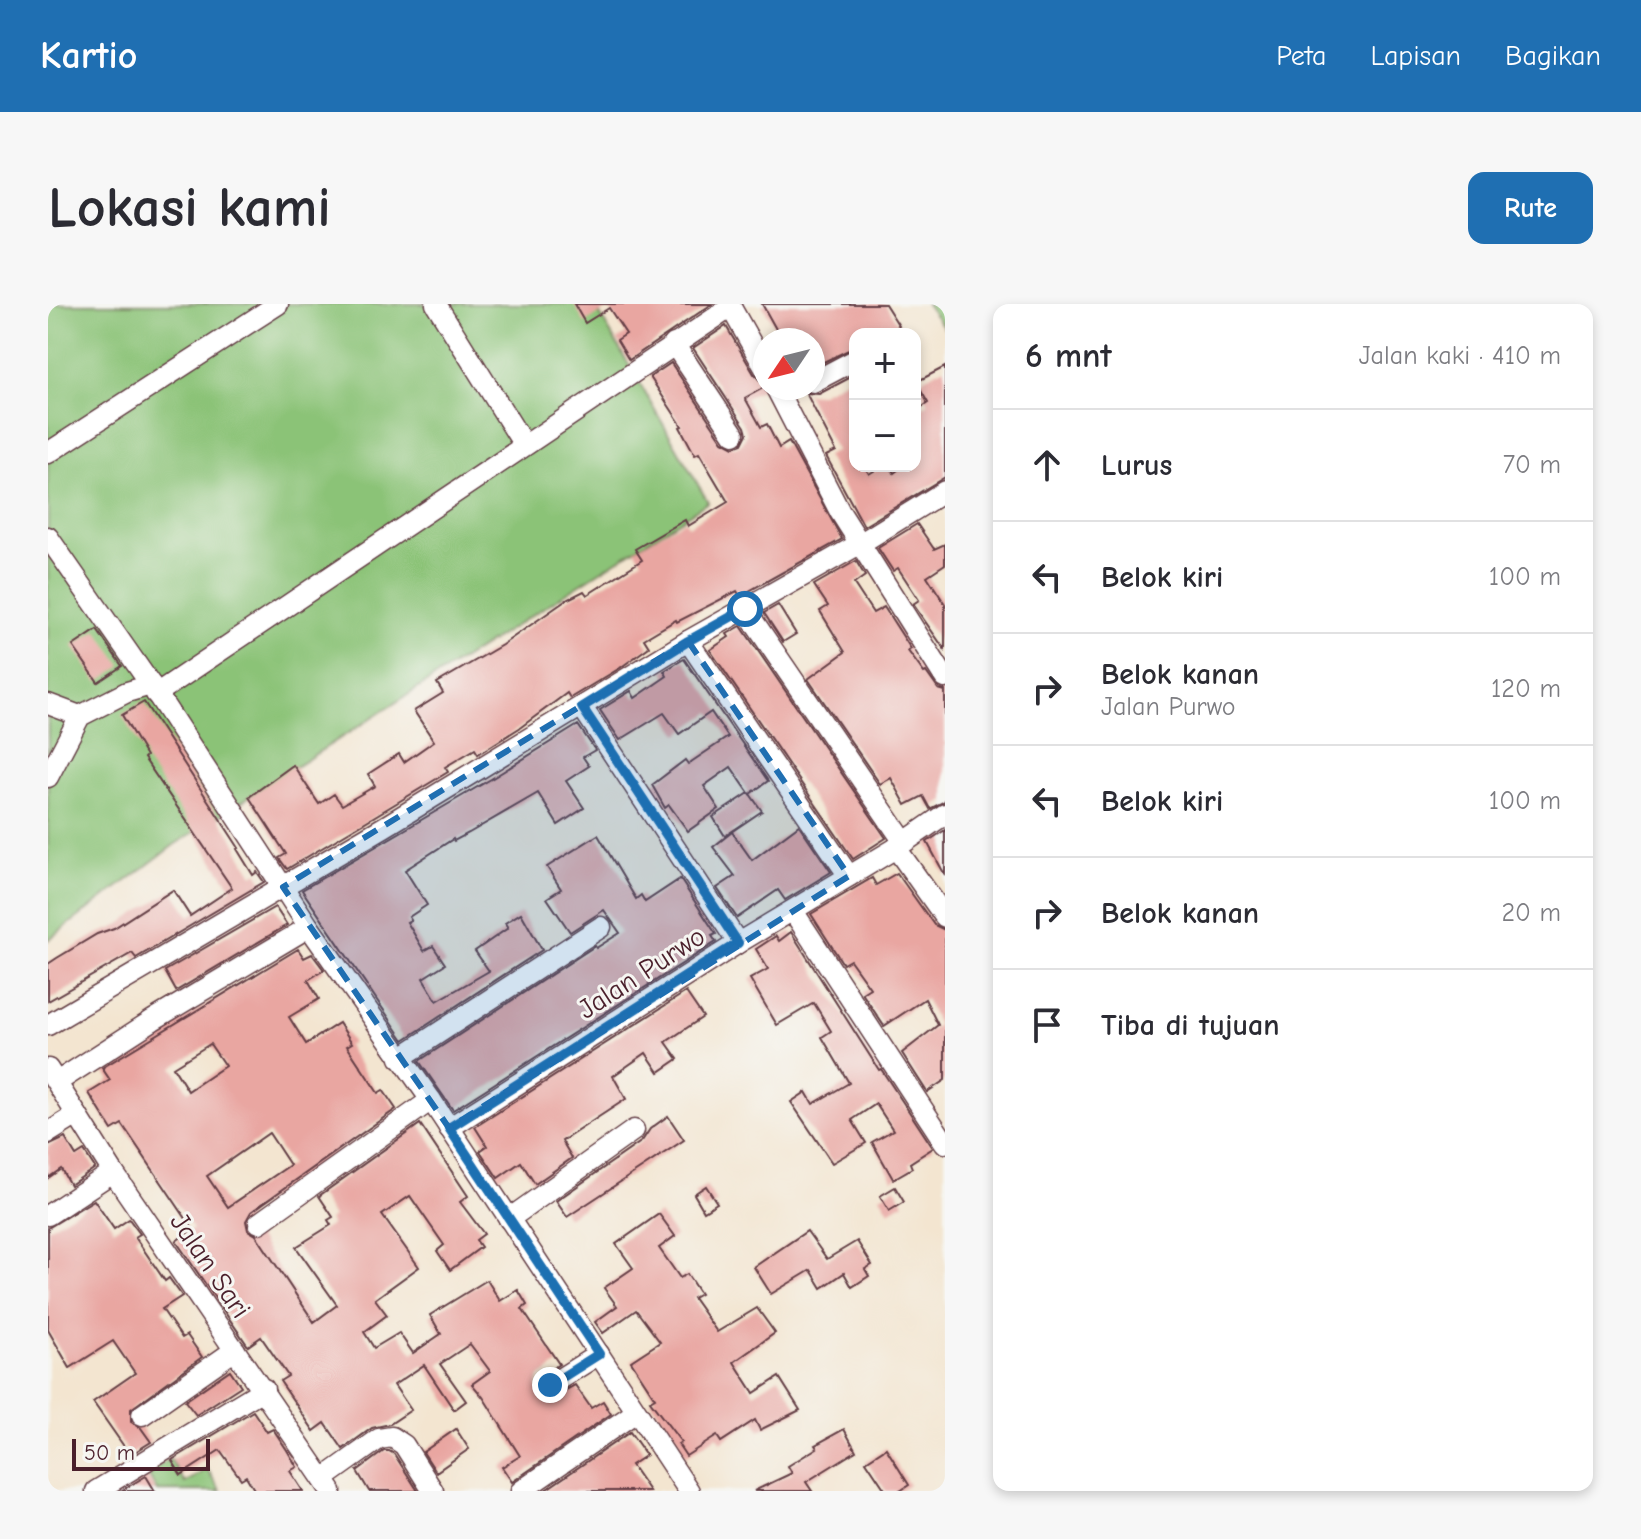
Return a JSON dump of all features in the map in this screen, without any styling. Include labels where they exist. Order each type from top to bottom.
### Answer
[{"type":"street","points":[[48,453],[278,304]]},
{"type":"street","points":[[436,304],[524,445]]},
{"type":"street","points":[[48,777],[80,716],[127,692],[154,690],[730,305],[753,346]]},
{"type":"street","points":[[674,344],[734,434]]},
{"type":"street","points":[[825,376],[849,363]]},
{"type":"street","points":[[782,400],[824,483],[945,678]]},
{"type":"street","points":[[48,1025],[283,887],[688,641],[861,543],[945,491]]},
{"type":"street","points":[[48,537],[154,690],[309,927],[431,1100],[689,1491]]},
{"type":"street","points":[[745,609],[945,917]]},
{"type":"street","points":[[688,641],[849,876]]},
{"type":"street","points":[[48,704],[80,716]]},
{"type":"street","points":[[582,707],[738,943]]},
{"type":"street","name":"Jalan Purwo","points":[[449,1128],[945,814]]},
{"type":"street","points":[[793,911],[945,1143]]},
{"type":"street","points":[[52,1075],[153,1020],[309,927]]},
{"type":"street","points":[[400,1058],[601,927]]},
{"type":"street","name":"Jalan Sari","points":[[52,1075],[113,1172],[327,1485]]},
{"type":"street","points":[[259,1223],[431,1100]]},
{"type":"street","points":[[48,1133],[77,1115]]},
{"type":"street","points":[[509,1219],[634,1130]]},
{"type":"street","points":[[48,1215],[113,1172]]},
{"type":"street","points":[[142,1415],[235,1350]]},
{"type":"street","points":[[550,1385],[599,1354]]},
{"type":"street","points":[[96,1491],[264,1389]]},
{"type":"street","points":[[521,1491],[636,1412]]},
{"type":"street","points":[[327,1485],[379,1439],[392,1437],[404,1445],[433,1491]]},
{"type":"highlighted area","points":[[688,641],[849,876],[449,1128],[283,887]]},
{"type":"green space","points":[[48,304],[594,304],[708,502],[174,845],[48,940]]},
{"type":"green space","points":[[926,304],[945,304],[945,329]]},
{"type":"green space","points":[[170,1459],[185,1483],[207,1469],[221,1491],[157,1491],[147,1473]]},
{"type":"building","points":[[574,304],[712,304],[629,360],[617,340],[626,334],[609,308],[585,323]]},
{"type":"building","points":[[762,304],[885,304],[899,326],[849,328],[849,350],[825,361],[825,328],[775,328]]},
{"type":"building","points":[[726,326],[753,372],[753,394],[745,398],[761,427],[767,424],[779,448],[789,442],[842,539],[740,596],[737,591],[644,639],[649,647],[620,668],[570,698],[567,693],[521,727],[478,754],[475,749],[445,767],[448,772],[287,869],[279,858],[286,854],[249,797],[293,765],[319,804],[334,794],[342,805],[375,786],[368,774],[399,754],[404,762],[434,741],[414,711],[443,693],[437,683],[502,645],[568,599],[584,591],[587,595],[642,560],[635,549],[685,520],[688,526],[728,502],[699,453],[695,455],[682,426],[650,377],[671,363],[723,441],[734,447],[742,444],[747,434],[745,427],[693,348]]},
{"type":"building","points":[[945,367],[945,477],[864,526],[826,456],[836,451],[810,400],[825,400],[825,391],[849,378],[849,472],[921,472],[921,408],[928,403],[921,391],[921,379]]},
{"type":"building","points":[[917,524],[934,549],[945,544],[945,564],[927,576],[945,604],[945,650],[913,604],[919,600],[898,568],[893,571],[878,548]]},
{"type":"building","points":[[856,561],[865,576],[854,584],[873,613],[884,607],[911,649],[908,651],[938,689],[945,691],[945,801],[930,809],[923,796],[906,805],[891,778],[880,784],[808,679],[845,652],[820,611],[828,606],[814,585]]},
{"type":"building","points":[[778,605],[796,634],[783,642],[764,613]]},
{"type":"building","points":[[741,626],[886,838],[853,859],[710,650]]},
{"type":"building","points":[[97,630],[122,666],[98,682],[73,646]]},
{"type":"building","points":[[684,659],[768,781],[750,794],[762,811],[725,836],[713,817],[749,793],[731,767],[704,786],[719,809],[688,831],[669,805],[665,808],[652,785],[685,760],[688,764],[728,737],[711,712],[679,734],[664,713],[620,740],[600,710],[631,691],[635,698],[667,676],[664,671]]},
{"type":"building","points":[[144,702],[239,848],[253,875],[257,872],[264,882],[136,958],[132,953],[48,1001],[48,964],[57,958],[97,934],[114,928],[173,890],[190,916],[232,888],[144,758],[146,756],[122,715]]},
{"type":"building","points":[[578,725],[595,750],[583,757],[589,766],[566,781],[584,808],[558,825],[538,793],[453,839],[405,870],[427,905],[409,917],[411,920],[407,922],[424,951],[433,946],[445,964],[423,978],[437,1001],[489,971],[475,951],[508,928],[505,923],[521,913],[542,950],[404,1040],[302,890]]},
{"type":"building","points":[[799,825],[831,872],[785,900],[778,890],[737,918],[717,888],[735,876],[713,847],[732,832],[752,860]]},
{"type":"building","points":[[945,830],[945,875],[927,842]]},
{"type":"building","points":[[598,835],[636,899],[641,895],[645,902],[680,879],[716,934],[712,936],[716,942],[453,1110],[419,1061],[595,946],[620,933],[604,910],[570,932],[547,898],[561,889],[547,867]]},
{"type":"building","points":[[897,873],[934,925],[945,930],[945,1080],[927,1092],[902,1053],[938,1025],[925,999],[884,1026],[862,993],[870,988],[850,960],[843,964],[811,914],[872,878],[876,885]]},
{"type":"building","points":[[275,907],[287,925],[176,991],[165,971]]},
{"type":"building","points":[[791,932],[933,1148],[910,1163],[912,1168],[893,1179],[872,1142],[893,1130],[876,1104],[852,1120],[866,1143],[832,1163],[791,1102],[806,1092],[813,1104],[849,1083],[822,1037],[831,1031],[814,1003],[777,1025],[750,979],[768,969],[756,949],[776,936],[779,941]]},
{"type":"building","points":[[298,949],[304,958],[312,954],[324,970],[308,980],[319,999],[289,1017],[306,1044],[339,1023],[352,1043],[347,1046],[378,1093],[383,1090],[396,1109],[251,1212],[246,1221],[248,1230],[256,1235],[314,1322],[337,1305],[296,1247],[331,1225],[328,1220],[333,1217],[319,1196],[420,1124],[468,1196],[460,1202],[484,1234],[476,1240],[481,1247],[450,1270],[437,1251],[444,1245],[410,1196],[382,1215],[419,1267],[375,1299],[387,1315],[364,1332],[374,1348],[399,1333],[413,1353],[441,1334],[430,1315],[487,1280],[500,1301],[518,1290],[527,1305],[522,1309],[559,1364],[539,1378],[537,1386],[540,1393],[551,1398],[575,1385],[591,1408],[603,1401],[611,1414],[512,1482],[502,1467],[520,1456],[472,1384],[490,1371],[470,1344],[440,1364],[466,1401],[454,1410],[424,1365],[394,1385],[411,1410],[390,1424],[372,1428],[343,1449],[325,1423],[314,1431],[280,1381],[288,1376],[261,1337],[248,1346],[176,1241],[193,1229],[122,1124],[112,1130],[89,1093],[110,1080],[102,1068]],"holes":[[[210,1044],[225,1066],[188,1091],[173,1067]],[[269,1133],[290,1165],[228,1207],[207,1176]]]},
{"type":"building","points":[[686,992],[703,1017],[666,1042],[678,1059],[659,1072],[646,1053],[613,1076],[626,1099],[562,1141],[572,1158],[535,1184],[521,1162],[498,1178],[480,1151],[487,1146],[475,1127]]},
{"type":"building","points":[[668,1116],[684,1140],[567,1217],[556,1201],[642,1141],[650,1129]]},
{"type":"building","points":[[65,1138],[76,1156],[84,1151],[95,1168],[70,1185],[61,1169],[48,1178],[48,1146]]},
{"type":"building","points":[[706,1186],[717,1203],[704,1211],[694,1194]]},
{"type":"building","points":[[895,1187],[904,1202],[889,1211],[880,1196]]},
{"type":"building","points":[[94,1200],[114,1229],[129,1219],[140,1234],[135,1237],[165,1281],[169,1278],[182,1296],[162,1309],[182,1338],[187,1335],[202,1357],[131,1409],[131,1422],[141,1428],[151,1442],[130,1455],[93,1402],[135,1373],[113,1341],[70,1368],[48,1330],[48,1228]]},
{"type":"building","points":[[659,1214],[675,1236],[659,1248],[680,1278],[687,1274],[700,1294],[693,1298],[717,1332],[757,1308],[775,1333],[734,1362],[754,1393],[779,1377],[800,1410],[760,1430],[755,1420],[721,1442],[717,1436],[686,1456],[678,1444],[681,1442],[650,1401],[655,1398],[631,1361],[660,1342],[636,1310],[603,1333],[595,1322],[617,1306],[604,1288],[633,1268],[616,1244]]},
{"type":"building","points":[[807,1231],[827,1259],[857,1241],[872,1265],[865,1269],[869,1276],[852,1287],[844,1273],[822,1288],[811,1270],[771,1294],[754,1267]]},
{"type":"building","points":[[230,1370],[241,1386],[196,1415],[185,1401]]},
{"type":"building","points":[[253,1411],[267,1432],[273,1429],[287,1450],[297,1467],[290,1471],[303,1491],[255,1491],[246,1476],[241,1479],[220,1450],[181,1475],[172,1460]]},
{"type":"building","points":[[456,1429],[469,1449],[436,1472],[423,1452]]},
{"type":"building","points":[[844,1429],[856,1451],[806,1482],[812,1491],[754,1491],[792,1473],[788,1466],[817,1448],[815,1445]]},
{"type":"building","points":[[630,1432],[646,1455],[631,1465],[649,1491],[544,1491]]},
{"type":"building","points":[[886,1448],[909,1485],[900,1491],[886,1491],[866,1461]]},
{"type":"building","points":[[384,1451],[394,1454],[418,1491],[369,1491],[357,1471]]},
{"type":"building","points":[[146,1476],[155,1491],[121,1491]]},
{"type":"route","points":[[550,1385],[599,1354],[449,1128],[738,943],[582,707],[745,609]]}]
